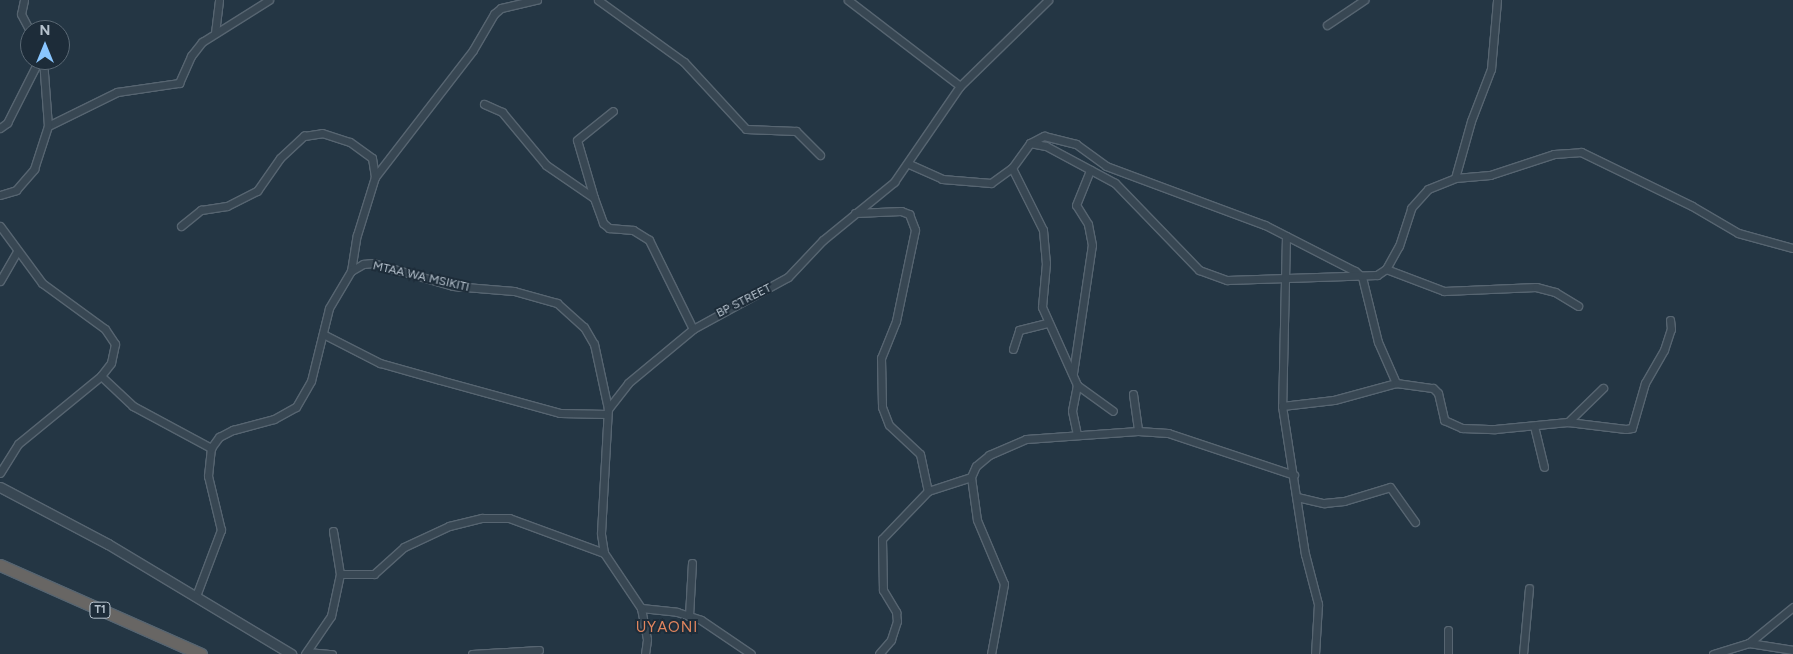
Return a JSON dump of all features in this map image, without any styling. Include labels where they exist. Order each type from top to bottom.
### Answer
[{"type":"highway","name":"T1","points":[[0,565],[201,654]]},
{"type":"street","points":[[24,0],[20,14],[24,20]]},
{"type":"street","points":[[215,32],[219,0]]},
{"type":"street","points":[[48,126],[117,92],[179,83],[191,56],[215,32],[236,24],[269,0]]},
{"type":"street","points":[[196,596],[221,530],[208,476],[211,448],[218,437],[233,430],[274,419],[296,407],[311,381],[329,308],[351,271],[357,235],[375,176],[473,50],[494,14],[501,8],[537,0]]},
{"type":"street","points":[[598,0],[684,62],[746,129],[796,131],[820,155]]},
{"type":"street","points":[[848,0],[960,86]]},
{"type":"street","name":"BP STREET","points":[[608,412],[628,384],[693,329],[788,277],[909,164],[935,118],[960,86],[1048,0]]},
{"type":"street","points":[[1327,25],[1364,0]]},
{"type":"street","points":[[1455,178],[1493,61],[1497,0]]},
{"type":"street","points":[[0,128],[7,123],[34,70]]},
{"type":"street","points":[[0,195],[16,190],[25,183],[34,168],[48,126],[44,70]]},
{"type":"street","points":[[484,104],[502,112],[546,165],[594,198]]},
{"type":"street","points":[[613,111],[577,140],[598,214],[609,228],[633,230],[649,240],[693,329]]},
{"type":"street","points":[[181,226],[201,210],[227,206],[257,191],[280,158],[304,136],[322,133],[350,142],[372,158],[375,176]]},
{"type":"street","points":[[909,164],[942,179],[974,184],[999,180],[1012,168],[1030,143],[1044,136],[1076,144],[1106,166],[1286,236],[1362,278],[1378,342],[1396,383]]},
{"type":"street","points":[[1030,143],[1046,146],[1115,183],[1199,270],[1227,280],[1287,276],[1362,278],[1386,269],[1444,291],[1536,287],[1555,292],[1578,306]]},
{"type":"street","points":[[1386,269],[1419,196],[1428,188],[1455,178],[1490,176],[1554,154],[1581,152],[1684,202],[1738,233],[1793,248]]},
{"type":"street","points":[[1012,168],[1043,230],[1046,263],[1041,292],[1048,323],[1077,385],[1113,411]]},
{"type":"street","points":[[1072,373],[1092,245],[1077,198],[1090,170]]},
{"type":"street","points":[[855,213],[901,210],[913,221],[896,321],[881,358],[882,407],[889,426],[920,454],[928,491]]},
{"type":"street","points":[[0,226],[17,251],[48,288],[113,336],[115,355],[101,376],[18,444],[0,473]]},
{"type":"street","points":[[1286,236],[1287,276],[1282,406],[1297,497],[1318,604],[1314,654]]},
{"type":"street","points":[[0,281],[17,251]]},
{"type":"street","name":"MTAA WA MSIKITI","points":[[351,271],[373,263],[453,286],[514,290],[557,303],[584,327],[594,344],[608,412]]},
{"type":"street","points":[[1282,406],[1334,400],[1396,383],[1433,388],[1438,393],[1444,420],[1452,426],[1495,429],[1568,422],[1632,428],[1645,383],[1664,350],[1671,329],[1670,320]]},
{"type":"street","points":[[1012,349],[1019,330],[1048,323]]},
{"type":"street","points":[[323,334],[380,363],[560,413],[608,412],[601,533],[604,553],[641,608],[647,639],[645,654]]},
{"type":"street","points":[[101,376],[133,406],[211,448]]},
{"type":"street","points":[[1077,385],[1072,411],[1077,434]]},
{"type":"street","points":[[1568,422],[1603,388]]},
{"type":"street","points":[[1133,394],[1138,431]]},
{"type":"street","points":[[1534,426],[1544,467]]},
{"type":"street","points":[[991,654],[1004,584],[978,520],[971,477],[976,466],[989,455],[1026,438],[1138,431],[1168,433],[1294,474]]},
{"type":"street","points":[[879,654],[891,640],[897,621],[896,612],[883,590],[882,538],[928,491],[971,477]]},
{"type":"street","points":[[0,487],[196,596],[291,654]]},
{"type":"street","points":[[1297,497],[1324,503],[1338,502],[1390,487],[1415,522]]},
{"type":"street","points":[[340,574],[374,574],[418,538],[482,518],[509,518],[604,553]]},
{"type":"street","points":[[306,653],[331,616],[340,574],[333,531]]},
{"type":"street","points":[[689,616],[692,562]]},
{"type":"street","points":[[1523,654],[1529,588]]},
{"type":"street","points":[[1713,654],[1749,643],[1793,607]]},
{"type":"street","points":[[641,608],[689,616],[749,653]]},
{"type":"street","points":[[1448,630],[1448,654]]},
{"type":"street","points":[[1749,643],[1793,650]]},
{"type":"street","points":[[472,654],[539,650]]},
{"type":"street","points":[[306,653],[332,654]]},
{"type":"district","name":"UYAONI","points":[[667,628]]}]
